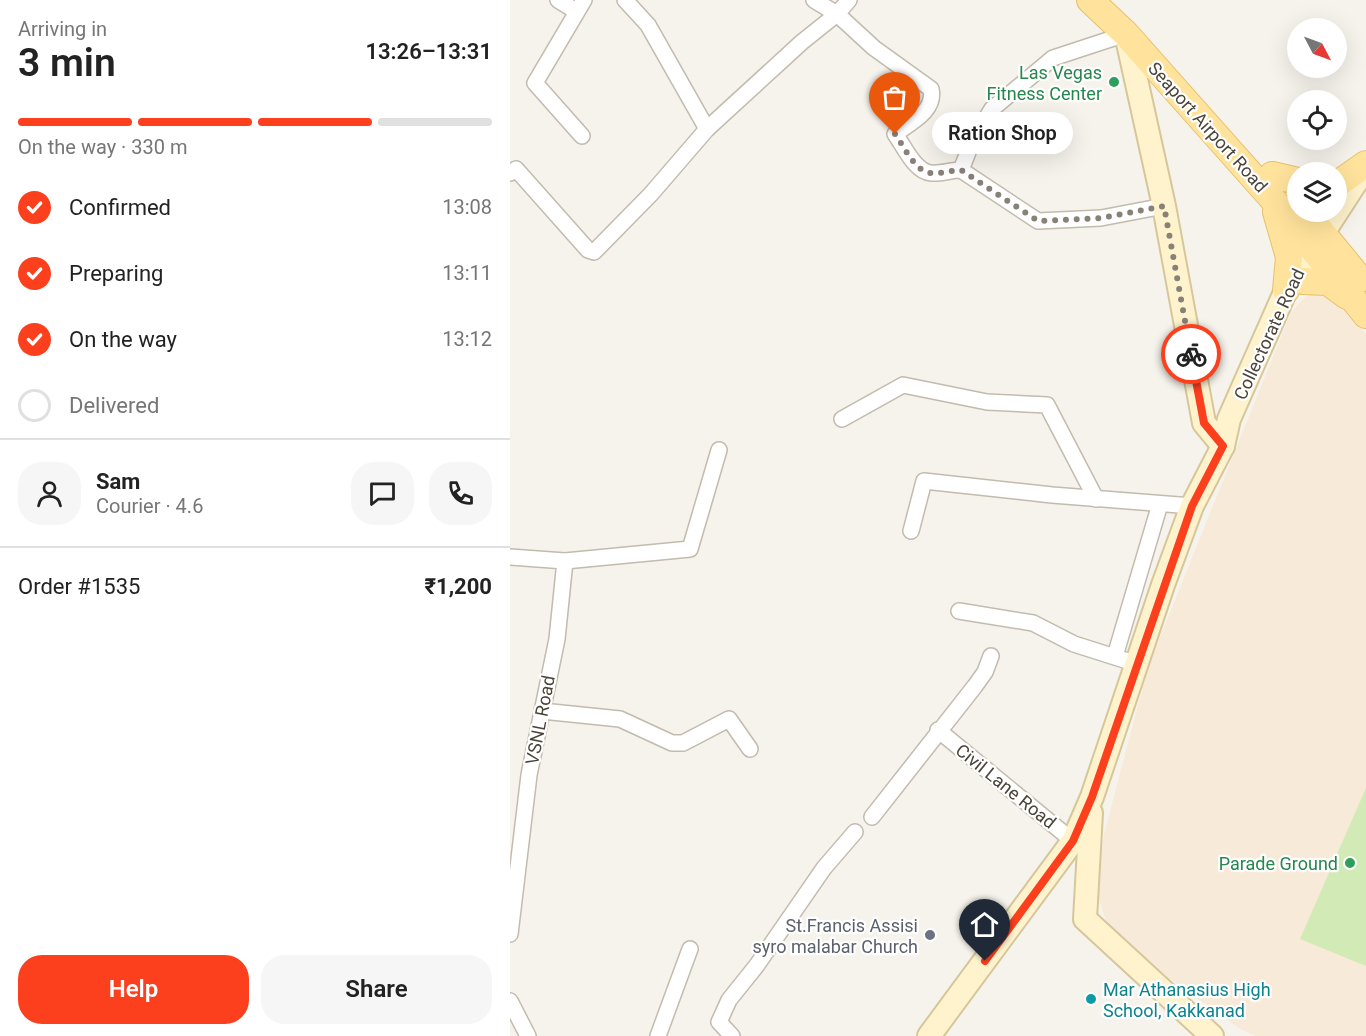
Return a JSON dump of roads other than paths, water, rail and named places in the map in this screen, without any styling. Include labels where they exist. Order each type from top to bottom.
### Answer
[{"type":"main road","name":"Seaport Airport Road","points":[[1090,0],[1126,34],[1271,185],[1287,196]]},
{"type":"main road","name":"Seaport Airport Road","points":[[1113,0],[1322,245],[1364,303]]},
{"type":"main road","points":[[1347,178],[1366,166]]},
{"type":"main road","points":[[1287,183],[1271,185],[1295,286],[1328,282],[1364,303]]},
{"type":"main road","name":"Seaport Airport Road","points":[[1310,222],[1322,245]]},
{"type":"street","points":[[558,0],[580,5],[535,82],[582,136]]},
{"type":"street","points":[[626,0],[648,25],[707,129]]},
{"type":"street","points":[[814,0],[837,15],[874,48],[931,89],[932,103],[927,110],[895,134],[924,171],[933,173],[961,170],[1038,221],[1101,218],[1164,206]]},
{"type":"street","points":[[510,173],[516,169],[588,250],[594,252],[658,186],[707,129],[801,42],[837,15],[849,0]]},
{"type":"street","points":[[961,170],[972,142],[992,108],[1053,58],[1126,34],[1164,206],[1204,423],[1222,441]]},
{"type":"street","points":[[929,1036],[1073,841],[1092,797],[1192,506],[1222,441],[1237,423],[1295,286],[1322,245],[1366,166]]},
{"type":"street","points":[[842,419],[903,385],[987,402],[1047,405],[1096,499]]},
{"type":"street","points":[[510,557],[565,561],[690,549],[719,450]]},
{"type":"street","points":[[911,531],[924,481],[1096,499],[1192,506]]},
{"type":"street","points":[[1115,656],[1160,504]]},
{"type":"street","name":"VSNL Road","points":[[510,934],[529,775],[557,639],[565,561]]},
{"type":"street","points":[[959,611],[1032,623],[1074,644],[1137,664]]},
{"type":"street","points":[[872,817],[938,730],[952,717],[985,672],[991,656]]},
{"type":"street","points":[[542,711],[620,719],[672,743],[683,743],[729,719],[750,749]]},
{"type":"street","name":"Civil Lane Road","points":[[938,730],[1073,841]]},
{"type":"street","points":[[1092,797],[1084,919],[1212,1036]]},
{"type":"street","points":[[732,1036],[719,1022],[729,1000],[757,965],[824,868],[855,832]]},
{"type":"street","points":[[658,1036],[690,949]]},
{"type":"street","points":[[510,1001],[528,1036]]},
{"type":"place","name":"Las Vegas Fitness Center","points":[[1114,82]]},
{"type":"place","name":"Ration Shop","points":[[895,134]]},
{"type":"place","name":"Parade Ground","points":[[1350,863]]},
{"type":"place","name":"St.Francis Assisi syro malabar Church","points":[[930,935]]},
{"type":"place","name":"Mar Athanasius High School, Kakkanad","points":[[1091,999]]}]
